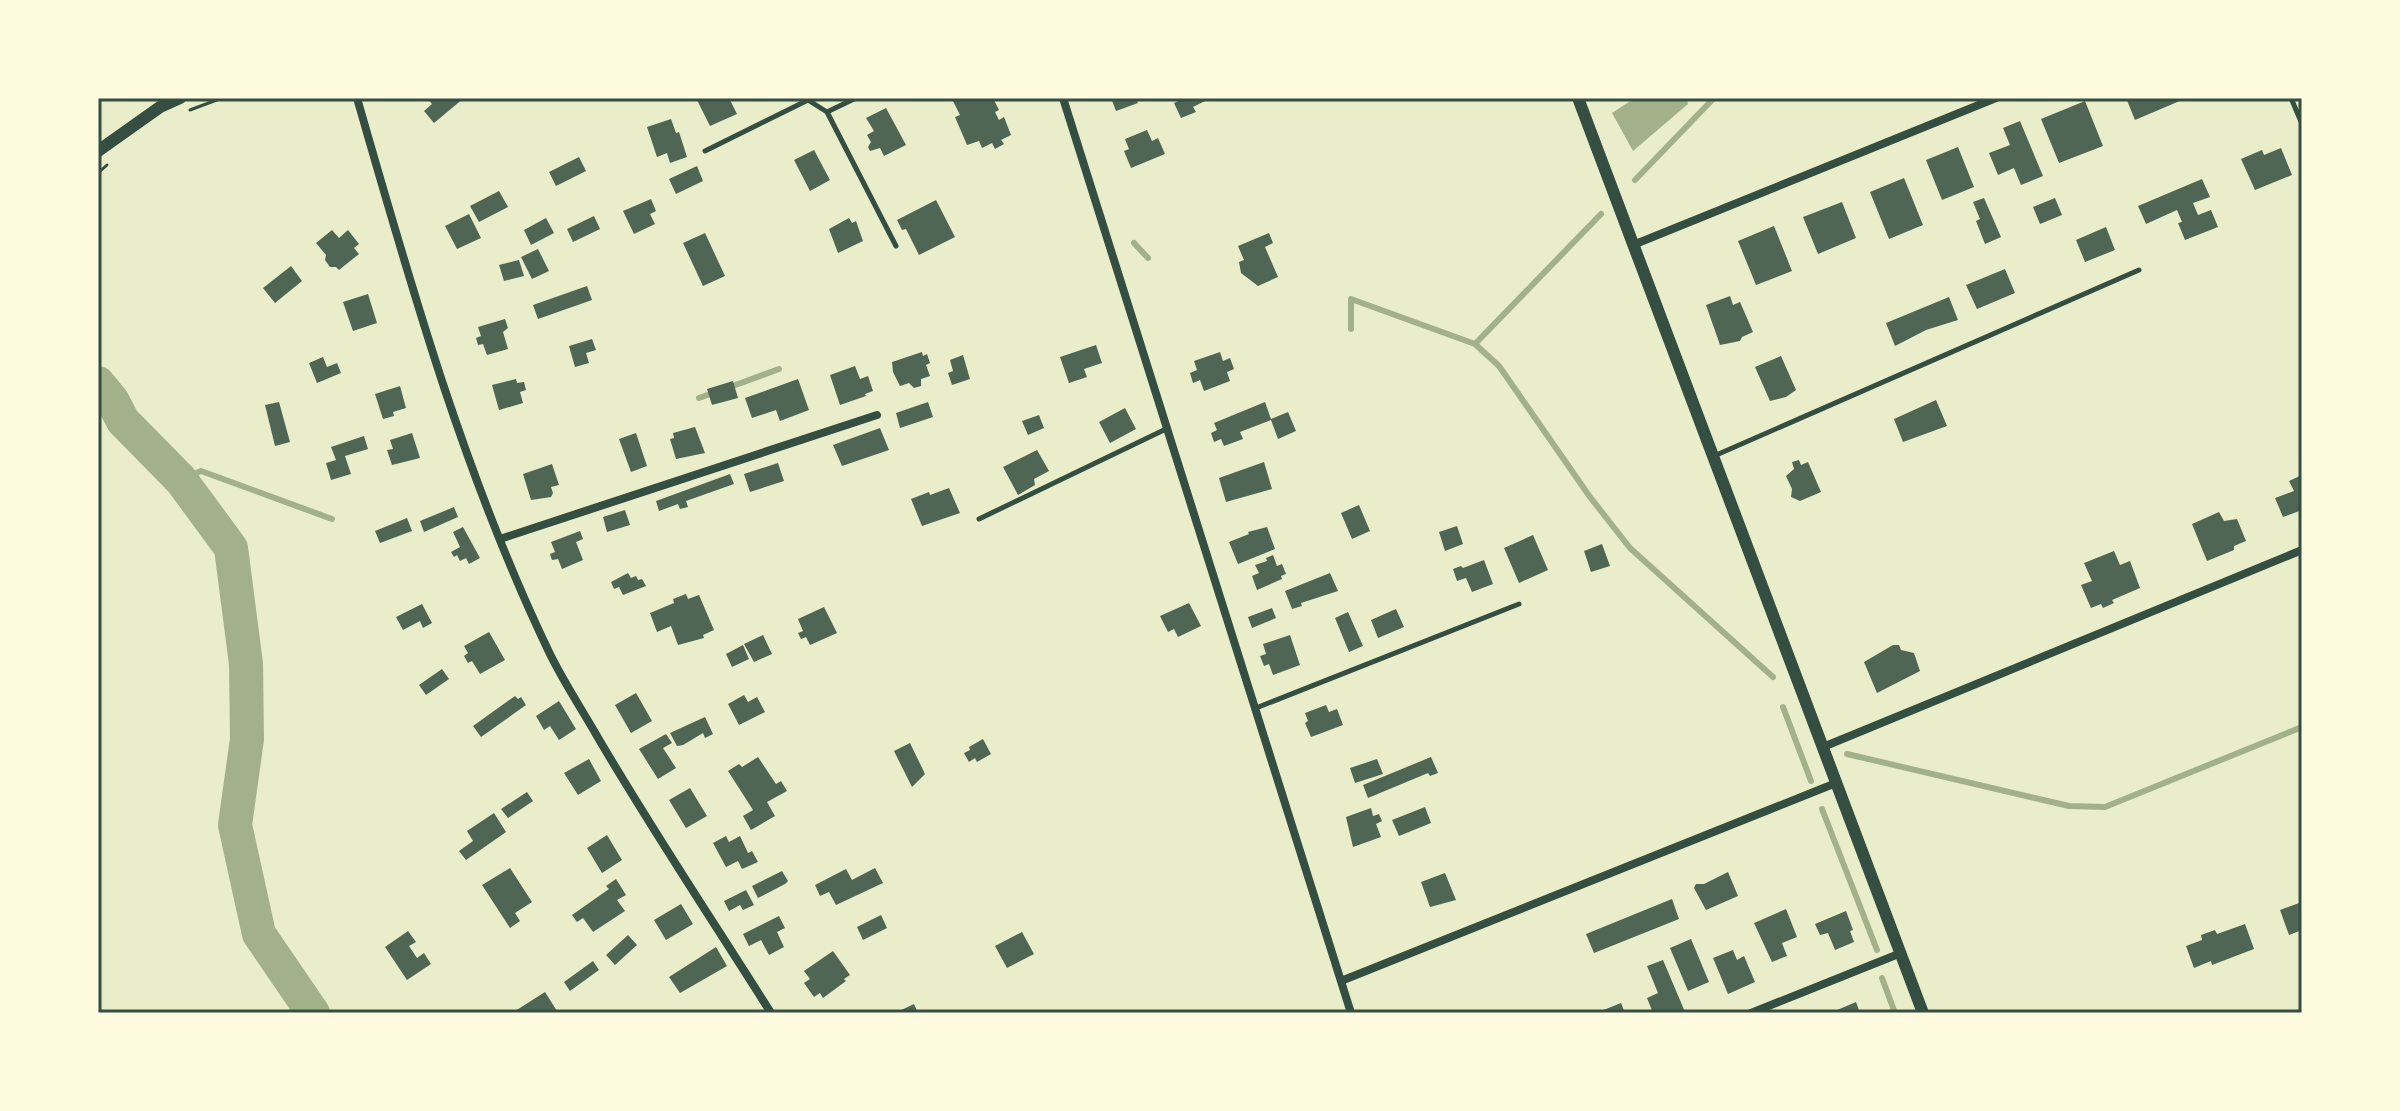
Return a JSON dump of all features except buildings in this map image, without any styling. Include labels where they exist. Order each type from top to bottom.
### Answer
[{"type":"street","points":[[98,151],[160,107],[180,98]]},
{"type":"street","points":[[357,98],[415,299],[449,403],[500,539],[550,654],[619,774],[771,1013]]},
{"type":"street","points":[[1063,98],[1351,1013]]},
{"type":"street","points":[[1578,98],[1923,1013]]},
{"type":"street","points":[[1633,245],[1996,98]]},
{"type":"street","points":[[500,539],[877,415]]},
{"type":"street","points":[[1823,747],[2302,550]]},
{"type":"street","points":[[1341,981],[1836,783]]},
{"type":"street","points":[[1751,1013],[1901,953]]},
{"type":"lane","points":[[827,112],[856,98]]},
{"type":"lane","points":[[2291,98],[2302,124]]},
{"type":"lane","points":[[705,151],[808,100],[827,112],[896,246]]},
{"type":"lane","points":[[1713,456],[2139,270]]},
{"type":"lane","points":[[979,519],[1166,429]]},
{"type":"lane","points":[[1255,709],[1519,604]]},
{"type":"path","points":[[189,111],[222,98]]},
{"type":"path","points":[[98,173],[107,165]]},
{"type":"shaded area","points":[[1635,98],[1687,98],[1688,104],[1633,151],[1612,113]]},
{"type":"waterway","points":[[1635,180],[1714,98]]},
{"type":"waterway","points":[[1475,344],[1601,214]]},
{"type":"waterway","points":[[1134,243],[1148,258]]},
{"type":"waterway","points":[[1351,329],[1351,299],[1475,344],[1499,366],[1590,497],[1630,548],[1773,677]]},
{"type":"waterway","points":[[730,387],[779,369]]},
{"type":"waterway","points":[[98,383],[123,421],[181,480],[231,548],[246,664],[247,739],[235,825],[259,934],[313,1013]]},
{"type":"waterway","points":[[699,398],[716,392]]},
{"type":"waterway","points":[[181,480],[201,471],[332,519]]},
{"type":"waterway","points":[[1783,707],[1811,781]]},
{"type":"waterway","points":[[1847,754],[2069,806],[2105,807],[2302,727]]},
{"type":"waterway","points":[[1822,809],[1877,950]]},
{"type":"waterway","points":[[1882,978],[1895,1013]]}]
